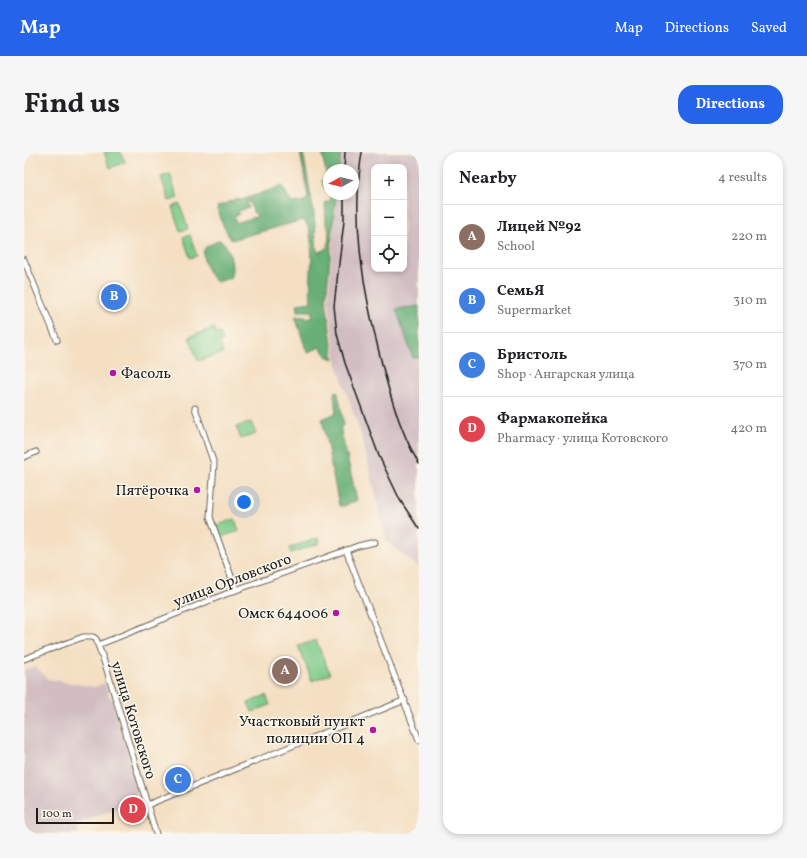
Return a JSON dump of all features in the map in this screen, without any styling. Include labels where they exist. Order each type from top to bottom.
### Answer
[{"type":"street","points":[[24,260],[57,340]]},
{"type":"street","points":[[195,408],[214,464],[210,517],[236,590]]},
{"type":"street","points":[[24,456],[36,452]]},
{"type":"street","name":"улица Орловского","points":[[98,644],[236,590],[346,550],[375,542]]},
{"type":"street","points":[[346,550],[405,700],[419,740]]},
{"type":"street","name":"улица Котовского","points":[[24,659],[83,637],[93,637],[98,644],[156,834]]},
{"type":"street","points":[[147,805],[405,700]]},
{"type":"shaded area","points":[[342,152],[419,152],[419,567],[387,542],[361,434],[337,365],[328,300],[336,200],[359,200],[359,164],[341,164]]},
{"type":"shaded area","points":[[36,666],[47,679],[95,687],[105,683],[109,697],[111,697],[136,781],[134,782],[136,795],[121,807],[76,824],[79,834],[24,834],[24,670]]},
{"type":"green space","points":[[104,152],[121,152],[125,162],[110,168]]},
{"type":"green space","points":[[300,152],[303,152],[314,213],[317,252],[325,250],[328,245],[329,230],[326,225],[325,202],[335,200],[326,300],[334,359],[326,356],[320,347],[307,353],[295,316],[312,318],[312,311],[298,311],[297,304],[311,302],[310,293],[312,258],[308,226],[303,220],[231,240],[223,225],[217,207],[237,199],[241,200],[282,186],[292,203],[305,201],[308,197]],"holes":[[[250,202],[253,212],[258,216],[236,223],[234,216],[239,214],[238,211],[249,208],[247,203]]]},
{"type":"green space","points":[[322,152],[341,152],[340,164],[324,164]]},
{"type":"green space","points":[[170,174],[178,198],[169,201],[161,177]]},
{"type":"green space","points":[[180,204],[188,229],[180,231],[172,207]]},
{"type":"green space","points":[[190,235],[197,256],[190,258],[183,237]]},
{"type":"green space","points":[[219,240],[223,242],[229,251],[232,269],[230,278],[218,282],[212,277],[206,267],[203,256],[206,247]]},
{"type":"green space","points":[[419,306],[419,357],[413,358],[396,309]]},
{"type":"green space","points":[[214,328],[217,334],[220,333],[223,341],[220,343],[223,353],[198,361],[189,337]]},
{"type":"green space","points":[[335,391],[338,393],[344,425],[341,426],[341,431],[357,500],[344,506],[339,506],[322,419],[336,413]]},
{"type":"green space","points":[[251,422],[256,434],[241,439],[236,427]]},
{"type":"green space","points":[[235,519],[239,531],[218,538],[215,526]]},
{"type":"green space","points":[[318,538],[320,543],[291,553],[289,548]]},
{"type":"green space","points":[[316,640],[330,674],[312,681],[298,646]]},
{"type":"green space","points":[[266,695],[270,705],[252,712],[248,703]]},
{"type":"railway","points":[[344,164],[345,152]]},
{"type":"railway","points":[[362,152],[359,178],[358,229],[360,254],[368,305],[391,398],[406,438],[419,464]]},
{"type":"railway","points":[[344,200],[344,221],[334,306],[337,334],[345,363],[379,456],[400,500],[419,529]]},
{"type":"place","name":"СемьЯ","points":[[114,297]]},
{"type":"place","name":"Фасоль","points":[[113,373]]},
{"type":"place","name":"Пятёрочка","points":[[197,490]]},
{"type":"place","name":"Омск 644006","points":[[336,613]]},
{"type":"place","name":"Лицей №92","points":[[285,671]]},
{"type":"place","name":"Участковый пункт полиции ОП 4","points":[[373,730]]},
{"type":"place","name":"Бристоль","points":[[178,780]]},
{"type":"place","name":"Фармакопейка","points":[[133,810]]}]
